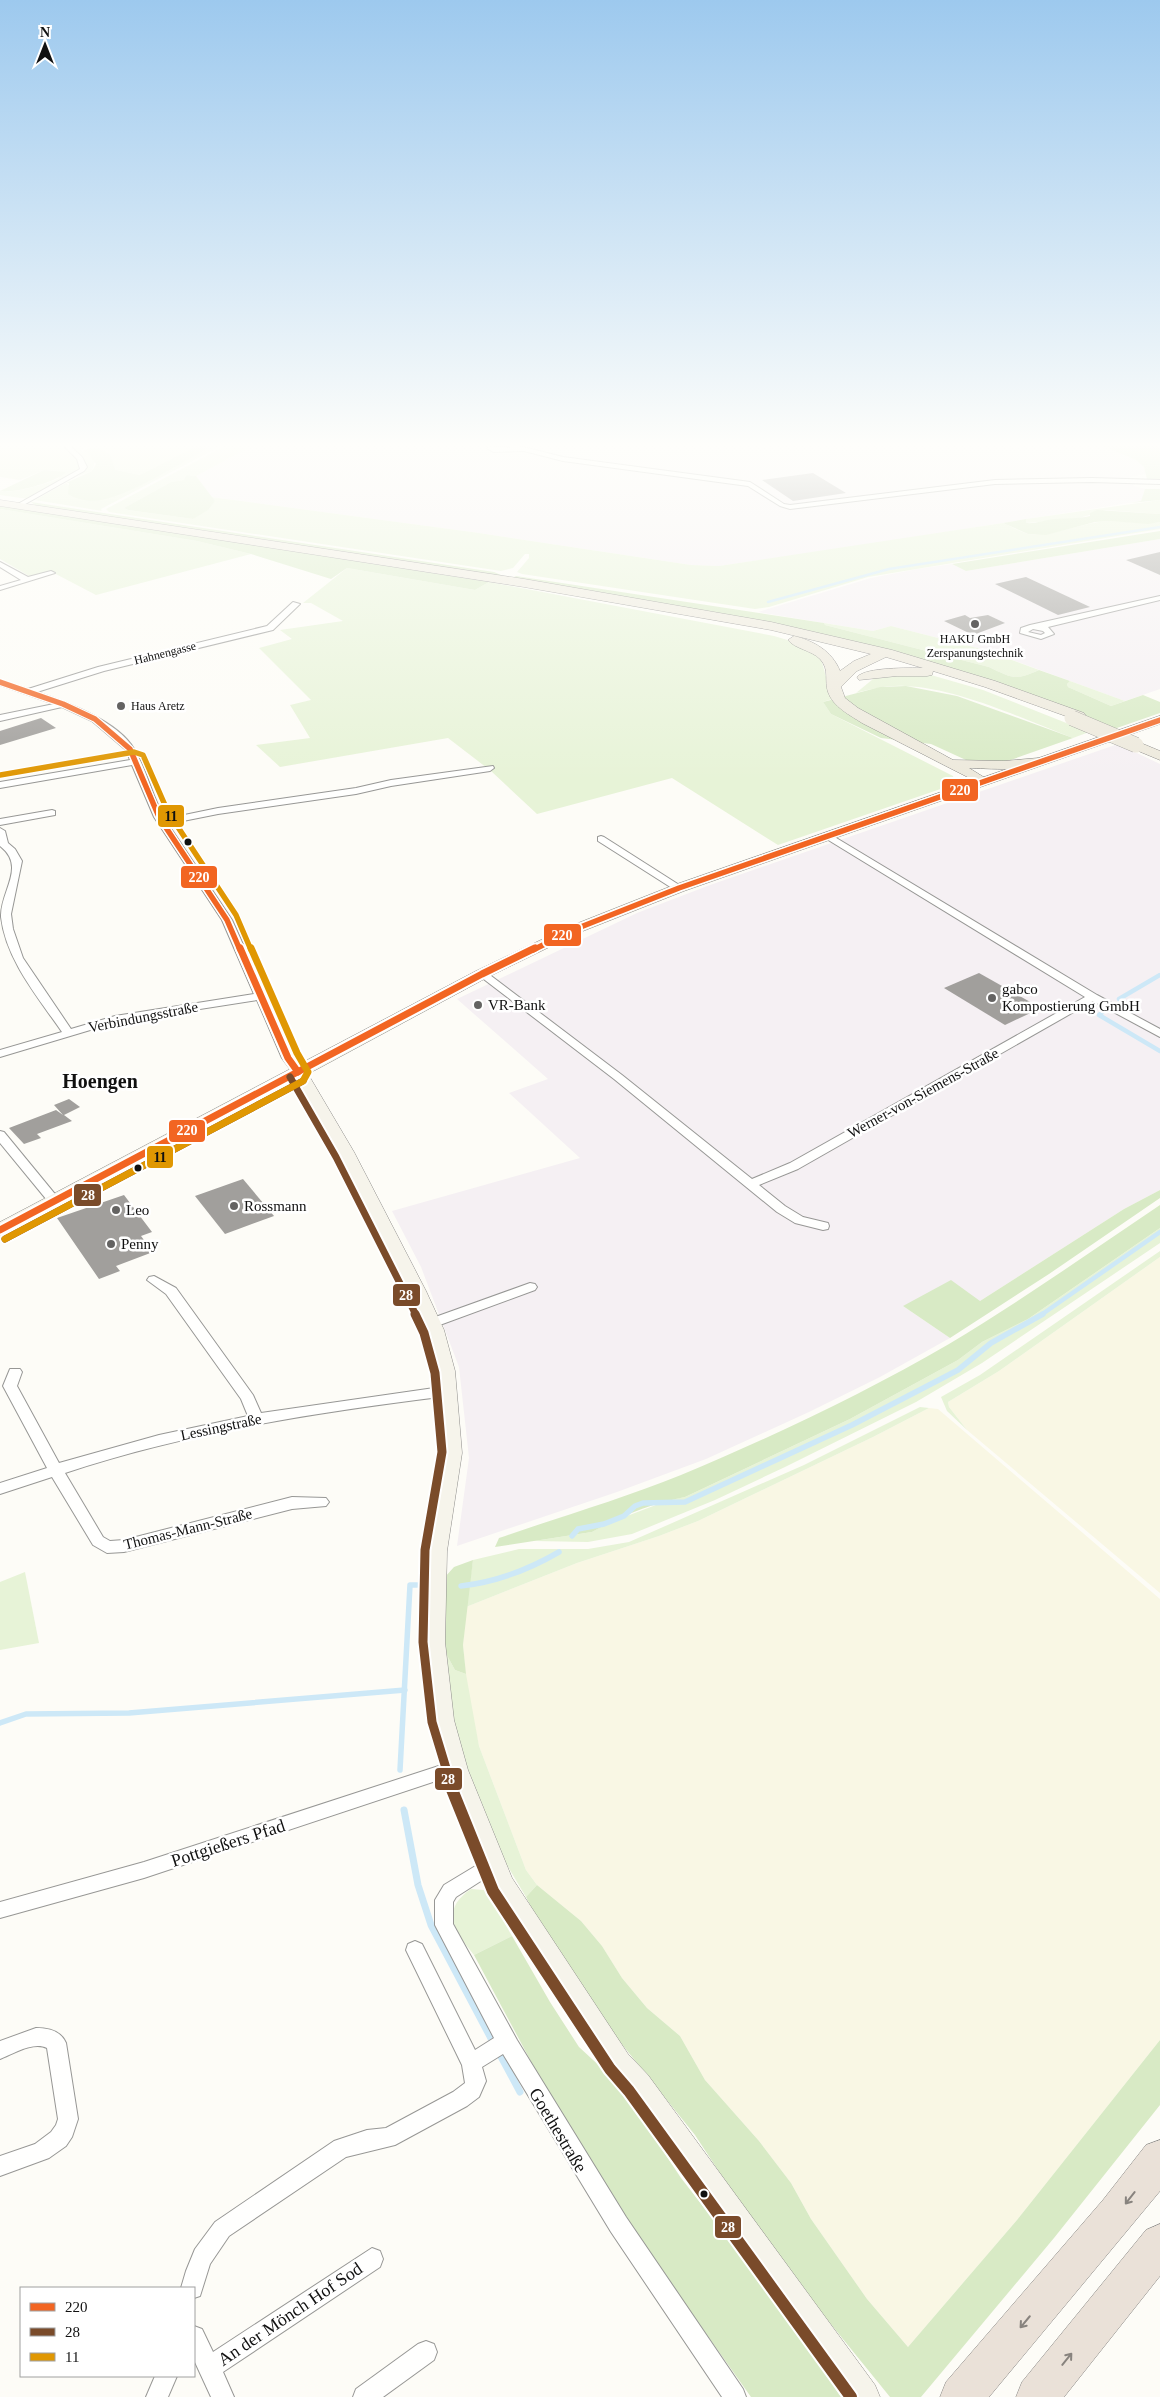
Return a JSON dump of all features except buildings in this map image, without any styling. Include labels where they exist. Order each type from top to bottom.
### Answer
[{"type":"highway","points":[[961,2397],[1117,2214],[1160,2159]]},
{"type":"highway","points":[[1037,2397],[1160,2244]]},
{"type":"main road","points":[[355,558],[771,626],[997,686],[1160,753]]},
{"type":"main road","points":[[523,584],[761,629],[887,656],[1075,717]]},
{"type":"main road","points":[[761,629],[803,643],[819,651],[831,665],[836,684],[836,693],[848,706],[867,720],[983,781]]},
{"type":"main road","points":[[836,684],[840,677],[887,656]]},
{"type":"main road","points":[[848,706],[857,684],[887,656]]},
{"type":"main road","points":[[857,684],[897,672],[935,672]]},
{"type":"main road","points":[[0,1230],[482,974],[574,930],[679,888],[1160,720]]},
{"type":"main road","points":[[1138,744],[1160,756]]},
{"type":"main road","points":[[947,762],[977,766],[1038,762]]},
{"type":"main road","points":[[298,1072],[322,1108],[432,1323],[441,1352],[448,1391],[451,1459],[435,1554],[433,1647],[436,1681],[454,1768],[492,1864],[502,1886],[618,2064],[637,2085],[863,2397]]},
{"type":"street","points":[[0,564],[27,580]]},
{"type":"street","points":[[0,588],[51,573]]},
{"type":"street","points":[[1040,628],[1049,624],[1160,598]]},
{"type":"street","name":"Hahnengasse","points":[[28,692],[102,669],[270,628],[296,604]]},
{"type":"street","points":[[0,682],[62,704],[95,719],[109,728],[130,749],[160,817],[227,920],[288,1058],[298,1072]]},
{"type":"street","points":[[0,718],[62,704]]},
{"type":"street","points":[[0,785],[136,762]]},
{"type":"street","points":[[164,822],[218,811],[348,792],[391,783],[490,768]]},
{"type":"street","points":[[0,822],[52,813]]},
{"type":"street","points":[[0,831],[3,844],[12,851],[16,860],[16,873],[6,914],[12,946],[68,1033]]},
{"type":"street","points":[[828,836],[1093,997],[1160,1034]]},
{"type":"street","points":[[601,839],[679,888]]},
{"type":"street","points":[[482,974],[618,1077],[788,1213],[800,1220],[823,1226]]},
{"type":"street","name":"Verbindungsstraße","points":[[0,1054],[115,1019],[260,996]]},
{"type":"street","name":"Werner-von-Siemens-Straße","points":[[750,1184],[794,1166],[1093,997]]},
{"type":"street","points":[[0,1135],[55,1202]]},
{"type":"street","points":[[154,1280],[171,1291],[248,1398],[256,1419]]},
{"type":"street","points":[[432,1323],[530,1287]]},
{"type":"street","name":"Thomas-Mann-Straße","points":[[16,1372],[10,1386],[55,1470],[98,1541],[106,1548],[124,1546],[292,1503],[322,1502]]},
{"type":"street","name":"Lessingstraße","points":[[0,1489],[55,1470],[191,1433],[256,1419],[448,1391]]},
{"type":"street","name":"Pottgießers Pfad","points":[[0,1910],[144,1870],[454,1768]]},
{"type":"street","name":"Goethestraße","points":[[492,1864],[450,1891],[444,1900],[444,1925],[506,2041],[584,2172],[735,2397]]},
{"type":"street","points":[[192,2287],[207,2246],[222,2229],[341,2148],[367,2140],[388,2138],[460,2099],[472,2090],[476,2081],[471,2063],[415,1950]]},
{"type":"street","points":[[0,2050],[40,2036],[52,2038],[56,2043],[68,2119],[66,2128],[56,2144],[46,2150],[0,2166]]},
{"type":"street","points":[[471,2063],[506,2041]]},
{"type":"street","name":"An der Mönch Hof Sod","points":[[209,2368],[372,2259]]},
{"type":"street","name":"An der Mönch Hof Sod","points":[[195,2339],[223,2397]]},
{"type":"street","points":[[364,2397],[426,2352]]},
{"type":"street","points":[[157,2397],[166,2377]]},
{"type":"shaded area","points":[[644,558],[776,558],[719,566],[691,565]]},
{"type":"shaded area","points":[[1046,558],[1160,558],[1160,689],[1125,701],[985,650],[891,626],[873,631],[758,612],[871,578],[952,564],[966,571]]},
{"type":"shaded area","points":[[1118,744],[1160,764],[1160,1190],[1124,1209],[980,1301],[903,1306],[950,1338],[880,1377],[706,1459],[617,1492],[457,1546],[469,1458],[459,1367],[421,1267],[392,1211],[580,1158],[509,1093],[548,1079],[457,999],[637,913],[710,885]]},
{"type":"shaded area","points":[[1160,1257],[1160,1593],[967,1430],[949,1407],[948,1402],[999,1371]]},
{"type":"shaded area","points":[[929,1408],[938,1409],[1160,1599],[1160,2040],[1017,2220],[908,2347],[867,2299],[811,2219],[791,2183],[759,2141],[705,2080],[680,2036],[647,2008],[622,1978],[602,1946],[581,1921],[537,1885],[526,1870],[479,1746],[467,1691],[463,1645],[466,1607],[577,1563],[698,1521]]},
{"type":"green space","points":[[236,558],[96,595],[50,571],[31,577],[0,559]]},
{"type":"green space","points":[[263,558],[336,558],[489,582],[475,590],[347,568],[331,579]]},
{"type":"green space","points":[[369,558],[400,558],[494,572],[501,575],[500,578]]},
{"type":"green space","points":[[414,558],[522,558],[513,568],[501,571]]},
{"type":"green space","points":[[529,558],[644,558],[691,565],[719,566],[773,558],[984,558],[868,577],[769,607],[755,609],[517,572]]},
{"type":"green space","points":[[991,558],[1046,558],[966,571],[952,564]]},
{"type":"green space","points":[[347,568],[475,590],[489,582],[774,636],[801,644],[820,655],[832,699],[823,702],[831,714],[953,776],[955,784],[778,845],[672,778],[537,814],[491,771],[448,738],[280,767],[256,745],[310,738],[290,705],[311,700],[259,648],[292,639],[280,630],[343,621],[311,603],[303,603]]},
{"type":"green space","points":[[516,576],[824,623],[825,625],[989,667],[1009,676],[1024,676],[1039,670],[1070,681],[1067,684],[1068,687],[1111,706],[1143,695],[1160,702],[1160,713],[1114,729],[866,645],[508,580]]},
{"type":"green space","points":[[824,623],[873,631],[891,626],[985,650],[1039,670],[1019,677],[1009,676],[989,667],[825,625]]},
{"type":"green space","points":[[900,674],[931,675],[983,690],[1089,732],[1073,738],[968,698],[925,688],[892,686],[856,693],[873,679]]},
{"type":"green space","points":[[1070,681],[1125,701],[1111,706],[1068,687],[1067,684]]},
{"type":"green space","points":[[906,686],[957,696],[1073,738],[1005,762],[966,760],[931,744],[881,738],[831,714],[823,702],[880,687]]},
{"type":"green space","points":[[1160,1190],[1160,1198],[1049,1274],[950,1338],[903,1306],[951,1280],[980,1301],[1124,1209]]},
{"type":"green space","points":[[1160,1205],[1160,1228],[1028,1319],[982,1342],[958,1360],[850,1419],[685,1497],[637,1511],[592,1532],[495,1547],[499,1538],[659,1484],[749,1446],[850,1397],[976,1328]]},
{"type":"green space","points":[[1160,1228],[1160,1243],[982,1363],[916,1402],[715,1500],[632,1534],[588,1542],[534,1541],[592,1532],[606,1524],[669,1500],[685,1497],[850,1419],[958,1360],[982,1342],[1028,1319]]},
{"type":"green space","points":[[1160,1251],[1160,1257],[999,1371],[948,1402],[949,1407],[967,1430],[947,1411],[941,1397],[980,1375]]},
{"type":"green space","points":[[920,1407],[929,1408],[698,1521],[577,1563],[466,1607],[473,1560],[519,1549],[588,1549],[629,1542],[804,1465]]},
{"type":"green space","points":[[473,1560],[463,1645],[466,1674],[455,1670],[443,1648],[445,1577],[454,1567]]},
{"type":"green space","points":[[25,1572],[39,1643],[0,1650],[0,1582]]},
{"type":"green space","points":[[443,1648],[455,1670],[466,1674],[479,1746],[526,1870],[537,1885],[526,1897],[504,1860],[457,1742]]},
{"type":"green space","points":[[537,1885],[581,1921],[602,1946],[622,1978],[647,2008],[680,2036],[705,2080],[759,2141],[791,2183],[811,2219],[867,2299],[908,2347],[1017,2220],[1160,2040],[1160,2105],[1054,2238],[921,2397],[890,2397],[769,2248],[695,2135],[616,2037],[541,1927],[526,1897]]},
{"type":"green space","points":[[471,1889],[484,1890],[512,1936],[474,1955],[461,1938],[453,1921],[456,1905],[461,1897]]},
{"type":"green space","points":[[512,1936],[550,2002],[579,2047],[618,2083],[681,2178],[772,2295],[841,2397],[751,2397],[661,2270],[572,2138],[474,1955]]},
{"type":"waterway","points":[[768,602],[889,569],[961,558]]},
{"type":"waterway","points":[[1119,999],[1160,975]]},
{"type":"waterway","points":[[1105,1010],[1099,1015],[1160,1051]]},
{"type":"waterway","points":[[1041,1315],[1160,1232]]},
{"type":"waterway","points":[[572,1536],[578,1529],[604,1524],[624,1516],[635,1506],[643,1503],[685,1502],[852,1425],[958,1370],[991,1343],[1043,1314]]},
{"type":"waterway","points":[[461,1586],[487,1582],[512,1574],[559,1552]]},
{"type":"waterway","points":[[404,1690],[410,1585],[417,1585]]},
{"type":"waterway","points":[[0,1723],[26,1714],[129,1713],[404,1690]]},
{"type":"waterway","points":[[400,1770],[404,1690]]},
{"type":"waterway","points":[[404,1810],[418,1885],[431,1925],[494,2044]]},
{"type":"waterway","points":[[498,2051],[520,2092]]},
{"type":"transit line","name":"220","points":[[0,682],[63,704],[95,719],[130,749],[159,817],[227,920],[288,1058],[298,1072]]},
{"type":"transit line","name":"220","points":[[0,1230],[482,974],[573,930],[679,888],[1160,720]]},
{"type":"transit line","name":"11","points":[[0,775],[134,752],[143,755],[168,812],[236,915],[297,1053],[308,1072],[303,1081],[5,1239]]},
{"type":"transit line","name":"28","points":[[290,1077],[336,1157],[407,1296],[424,1333],[435,1373],[442,1452],[425,1550],[423,1642],[432,1722],[446,1773],[493,1891],[610,2069],[629,2091],[851,2397]]},
{"type":"transit line","name":"28","points":[[5,1239],[303,1081]]},
{"type":"place","name":"HAKU GmbH Zerspanungstechnik","points":[[975,624]]},
{"type":"place","name":"Haus Aretz","points":[[121,706]]},
{"type":"place","name":"gabco Kompostierung GmbH","points":[[992,998]]},
{"type":"place","name":"VR-Bank","points":[[478,1005]]},
{"type":"place","name":"Rossmann","points":[[234,1206]]},
{"type":"place","name":"Leo","points":[[116,1210]]},
{"type":"place","name":"Penny","points":[[111,1244]]},
{"type":"district","name":"Hoengen","points":[[100,1081]]}]
